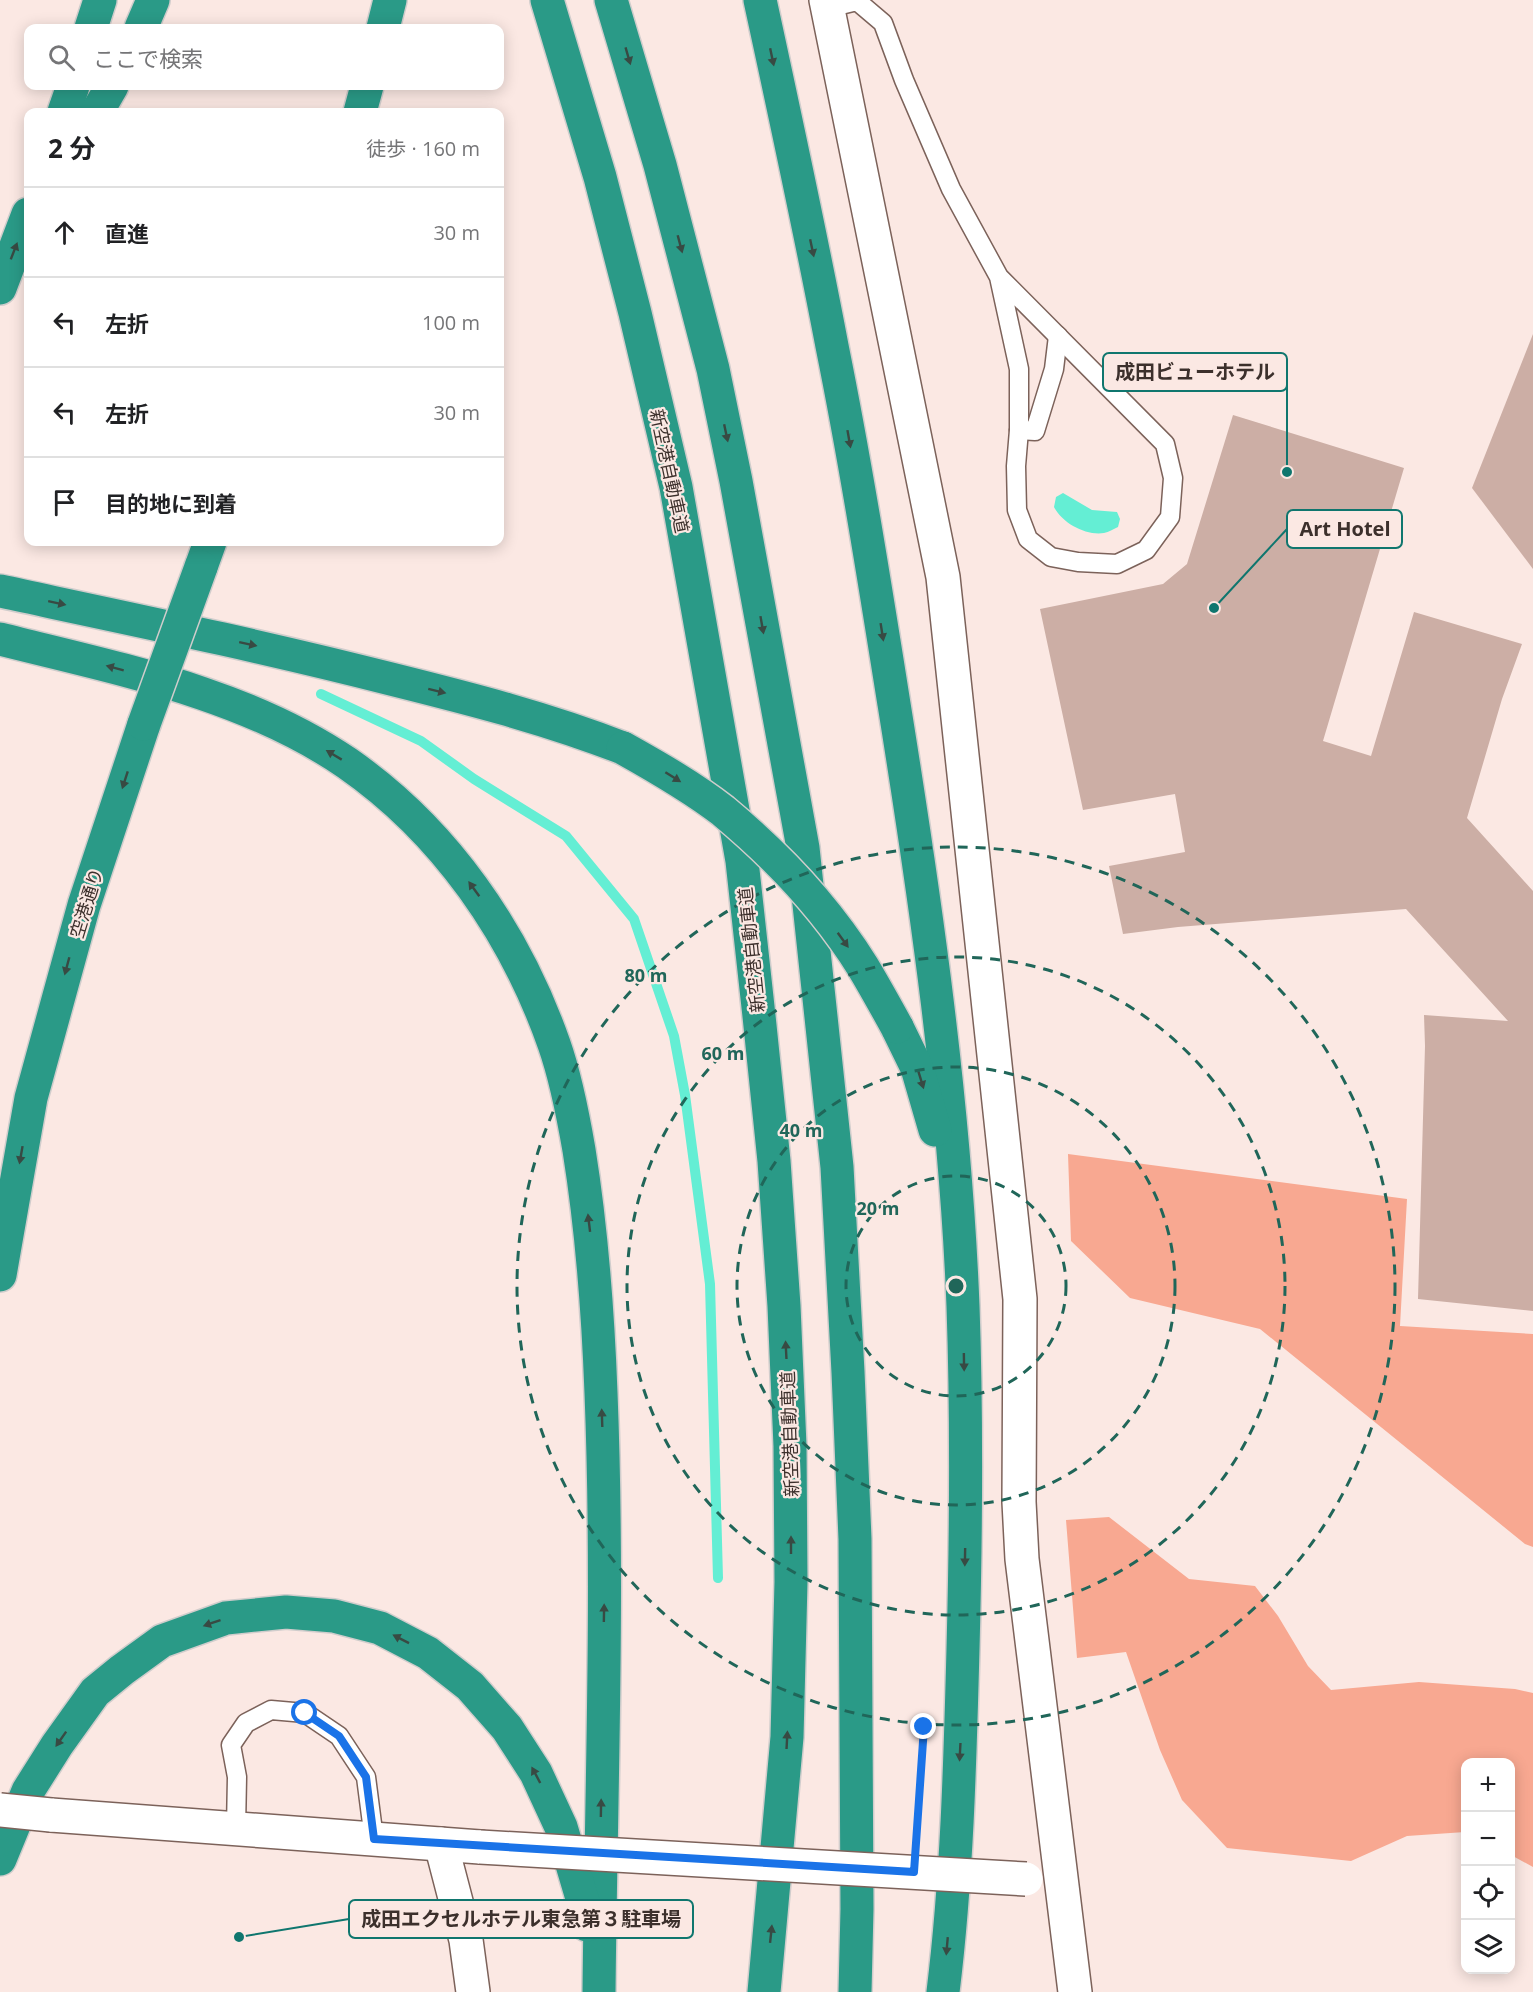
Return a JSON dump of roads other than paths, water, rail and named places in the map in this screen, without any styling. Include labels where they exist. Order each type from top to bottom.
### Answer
[{"type":"highway","points":[[92,24],[100,0]]},
{"type":"highway","points":[[143,24],[153,0]]},
{"type":"highway","points":[[383,24],[390,0]]},
{"type":"highway","name":"新空港自動車道","points":[[547,0],[606,199],[676,487],[742,861],[774,1161],[790,1446],[791,1582],[787,1737],[771,1935],[764,1992]]},
{"type":"highway","points":[[611,0],[660,165],[713,369],[803,848],[837,1167],[848,1372],[855,1551],[857,1909],[855,1992]]},
{"type":"highway","points":[[759,0],[833,348],[872,568],[920,866],[939,1011],[963,1303],[966,1457],[961,1725],[955,1851],[943,1992]]},
{"type":"highway","points":[[65,108],[72,90]]},
{"type":"highway","points":[[99,108],[110,90]]},
{"type":"highway","points":[[361,108],[366,90]]},
{"type":"highway","points":[[0,288],[24,226]]},
{"type":"highway","name":"空港通り","points":[[0,1275],[31,1098],[84,905],[144,724],[205,554]]},
{"type":"highway","points":[[0,591],[316,660],[566,726],[622,748],[675,777],[723,812],[778,862],[830,922],[862,966],[897,1027],[917,1068],[943,1161],[963,1303]]},
{"type":"highway","points":[[0,639],[192,688],[299,735],[346,762],[389,795],[433,838],[475,889],[506,938],[532,987],[555,1047],[572,1109],[592,1242],[599,1328],[605,1531],[597,1992]]},
{"type":"highway","points":[[0,1860],[28,1791],[57,1745],[95,1692],[122,1670],[162,1641],[226,1618],[286,1612],[334,1616],[380,1628],[428,1653],[470,1686],[507,1728],[536,1773],[561,1827],[584,1905],[597,1992]]},
{"type":"street","points":[[827,4],[943,578],[1020,1299],[1022,1559],[1075,1992]]},
{"type":"street","points":[[0,1810],[480,1847],[1063,1881]]},
{"type":"street","points":[[441,1844],[466,1940],[473,1992]]},
{"type":"lane","points":[[827,4],[857,1],[883,23],[904,80],[951,189],[999,277],[1019,369],[1017,510],[1028,539],[1051,557],[1117,564],[1146,550],[1170,517],[1173,478],[1166,444],[999,277]]},
{"type":"lane","points":[[1019,430],[1035,431],[1054,369],[1058,336]]},
{"type":"lane","points":[[236,1828],[237,1777],[231,1745],[246,1722],[271,1710],[305,1713],[339,1736],[366,1777],[374,1839]]},
{"type":"waterway","points":[[321,694],[421,741],[474,779],[566,836],[634,919],[674,1036],[685,1095],[710,1284],[718,1578]]},
{"type":"place","name":"成田ビューホテル","points":[[1287,472]]},
{"type":"place","name":"Art Hotel","points":[[1214,608]]},
{"type":"place","name":"成田エクセルホテル東急第３駐車場","points":[[239,1937]]}]
